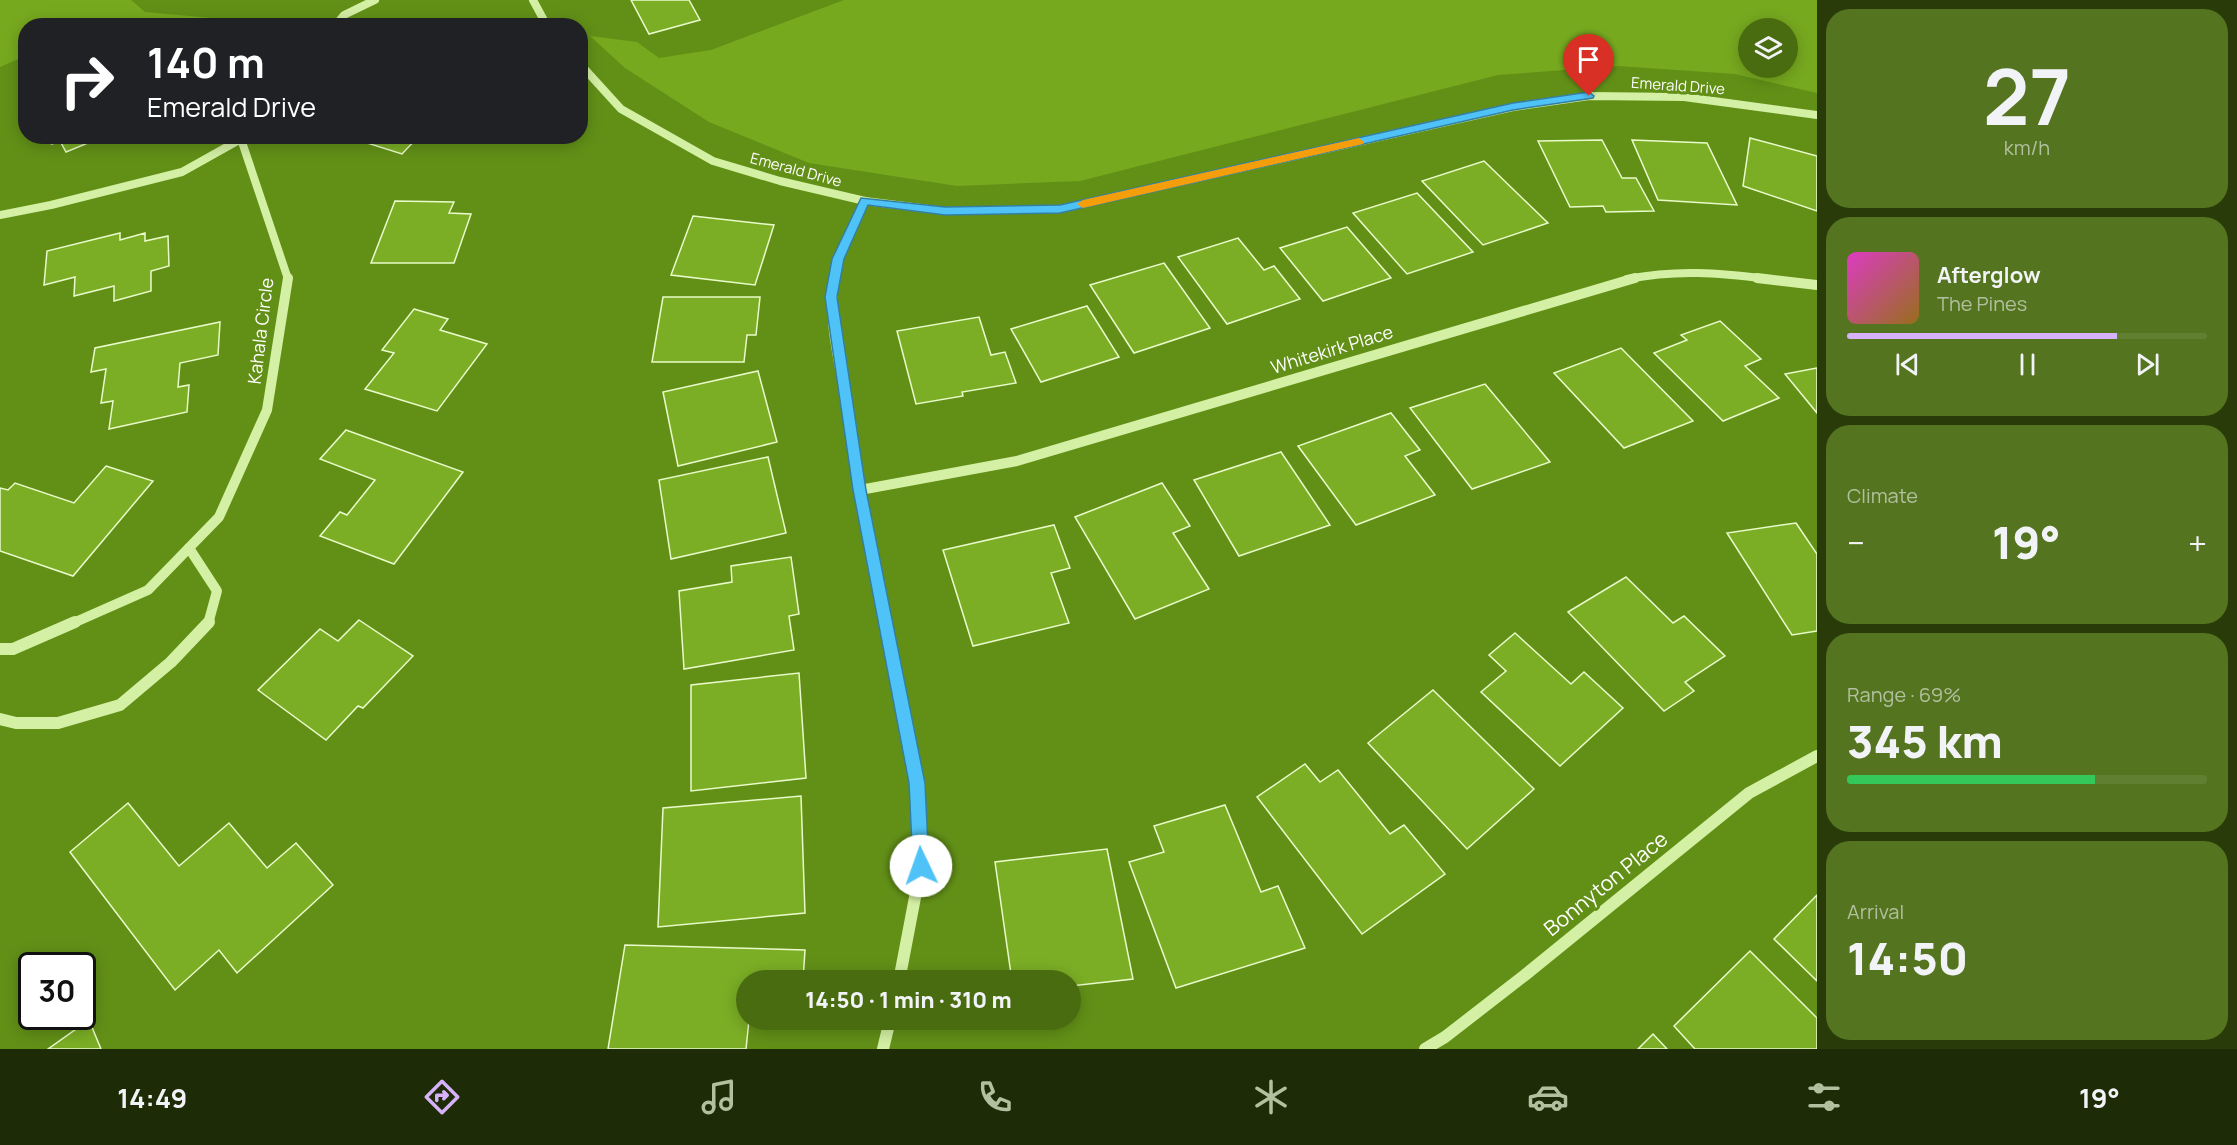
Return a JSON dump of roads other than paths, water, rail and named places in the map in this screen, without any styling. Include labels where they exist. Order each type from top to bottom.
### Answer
[{"type":"street","points":[[342,18],[375,0]]},
{"type":"street","points":[[533,0],[543,18]]},
{"type":"street","name":"Emerald Drive","points":[[588,73],[621,109],[713,161],[780,181],[865,201],[945,211],[1060,209],[1513,107],[1589,96],[1684,97],[1817,115]]},
{"type":"street","name":"Kahala Circle","points":[[0,215],[51,205],[182,172],[232,144]]},
{"type":"street","name":"Kahala Circle","points":[[0,649],[13,649],[148,590],[219,517],[267,410],[288,279],[245,144]]},
{"type":"street","points":[[865,201],[838,259],[831,297],[860,490],[917,783],[921,866],[901,970]]},
{"type":"street","name":"Whitekirk Place","points":[[860,490],[1017,461],[1628,279],[1667,272],[1711,272],[1817,285]]},
{"type":"street","points":[[0,719],[16,723],[58,723],[120,705],[171,662],[210,621],[217,591],[189,548]]},
{"type":"street","name":"Bonnyton Place","points":[[1425,1049],[1445,1037],[1516,982],[1749,793],[1817,756]]},
{"type":"street","points":[[883,1049],[888,1030]]}]
